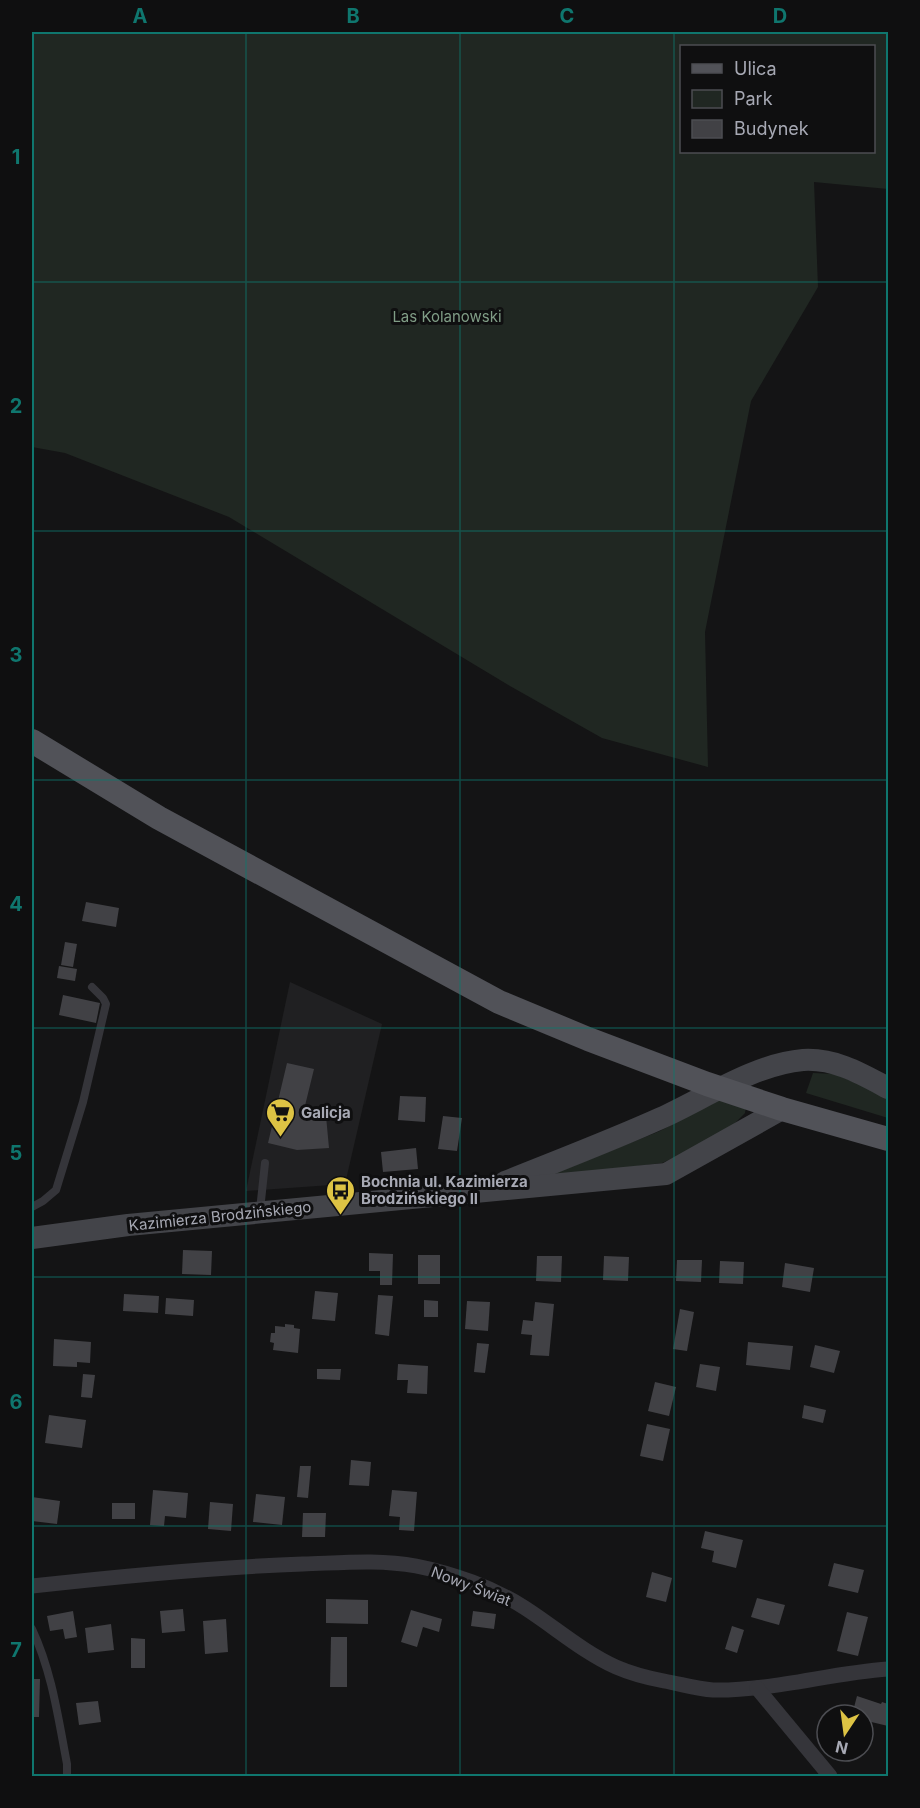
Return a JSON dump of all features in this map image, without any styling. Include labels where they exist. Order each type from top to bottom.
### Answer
[{"type":"main road","points":[[32,741],[159,818],[499,1002],[588,1039],[715,1079],[888,1139]]},
{"type":"main road","name":"Kazimierza Brodzińskiego","points":[[481,1191],[581,1153],[699,1100],[746,1076],[783,1063],[806,1060],[828,1062],[862,1074],[888,1088]]},
{"type":"main road","points":[[715,1079],[758,1101],[783,1102],[888,1130]]},
{"type":"main road","name":"Kazimierza Brodzińskiego","points":[[32,1238],[128,1225],[666,1174],[731,1137],[783,1102]]},
{"type":"street","name":"Nowy Świat","points":[[32,1586],[142,1573],[271,1565],[364,1562],[414,1565],[448,1574],[524,1607],[561,1634],[617,1668],[645,1678],[691,1688],[713,1690],[757,1688],[888,1669]]},
{"type":"street","points":[[757,1688],[830,1776]]},
{"type":"lane","points":[[32,1207],[44,1201],[56,1190],[83,1102],[106,1004],[92,987]]},
{"type":"lane","points":[[260,1212],[265,1163]]},
{"type":"lane","points":[[32,1629],[52,1684],[67,1764],[67,1776]]},
{"type":"shaded area","points":[[290,982],[382,1024],[345,1184],[246,1191]]},
{"type":"green space","name":"Las Kolanowski","points":[[32,32],[888,32],[888,189],[814,182],[818,287],[751,401],[705,632],[708,767],[602,738],[510,686],[229,517],[65,453],[32,447]]},
{"type":"green space","points":[[813,1073],[835,1074],[888,1097],[888,1118],[806,1093]]},
{"type":"green space","points":[[719,1098],[746,1106],[745,1113],[733,1125],[687,1152],[662,1163],[543,1178],[660,1131]]},
{"type":"building","points":[[86,902],[119,908],[116,927],[82,921]]},
{"type":"building","points":[[65,942],[77,944],[73,967],[61,965]]},
{"type":"building","points":[[59,966],[77,969],[75,981],[57,978]]},
{"type":"building","points":[[63,995],[100,1003],[96,1023],[59,1015]]},
{"type":"building","points":[[287,1063],[314,1069],[302,1118],[326,1116],[329,1148],[297,1150],[268,1143]]},
{"type":"building","points":[[400,1096],[426,1097],[425,1122],[398,1120]]},
{"type":"building","points":[[443,1116],[462,1118],[457,1151],[438,1149]]},
{"type":"building","points":[[416,1148],[418,1169],[383,1172],[381,1152]]},
{"type":"building","points":[[183,1250],[212,1251],[211,1275],[182,1274]]},
{"type":"building","points":[[369,1253],[393,1254],[392,1285],[380,1285],[380,1271],[369,1271]]},
{"type":"building","points":[[418,1255],[440,1255],[440,1284],[418,1284]]},
{"type":"building","points":[[537,1256],[562,1256],[561,1282],[536,1281]]},
{"type":"building","points":[[604,1256],[629,1257],[628,1281],[603,1280]]},
{"type":"building","points":[[677,1260],[702,1260],[701,1282],[676,1281]]},
{"type":"building","points":[[720,1261],[744,1262],[743,1284],[719,1283]]},
{"type":"building","points":[[785,1263],[814,1268],[810,1292],[782,1287]]},
{"type":"building","points":[[315,1291],[338,1293],[335,1321],[312,1319]]},
{"type":"building","points":[[124,1294],[159,1296],[158,1313],[123,1311]]},
{"type":"building","points":[[378,1295],[393,1296],[389,1336],[375,1334]]},
{"type":"building","points":[[166,1298],[194,1300],[193,1316],[165,1314]]},
{"type":"building","points":[[424,1300],[438,1301],[438,1317],[424,1317]]},
{"type":"building","points":[[467,1301],[490,1302],[488,1331],[465,1329]]},
{"type":"building","points":[[535,1302],[554,1304],[549,1356],[530,1355],[532,1335],[521,1334],[523,1320],[533,1321]]},
{"type":"building","points":[[680,1309],[694,1312],[687,1351],[673,1349]]},
{"type":"building","points":[[285,1324],[294,1325],[294,1328],[300,1329],[298,1353],[273,1350],[274,1343],[270,1342],[271,1333],[275,1333],[275,1326],[285,1327]]},
{"type":"building","points":[[54,1339],[91,1342],[90,1363],[77,1362],[77,1367],[53,1366]]},
{"type":"building","points":[[748,1342],[793,1346],[790,1370],[746,1365]]},
{"type":"building","points":[[477,1343],[489,1344],[485,1373],[474,1372]]},
{"type":"building","points":[[815,1345],[840,1351],[834,1373],[810,1367]]},
{"type":"building","points":[[398,1364],[428,1366],[427,1394],[407,1393],[408,1380],[397,1380]]},
{"type":"building","points":[[700,1364],[720,1367],[716,1391],[696,1387]]},
{"type":"building","points":[[317,1369],[341,1369],[340,1380],[317,1379]]},
{"type":"building","points":[[83,1374],[95,1375],[92,1398],[81,1397]]},
{"type":"building","points":[[655,1382],[676,1387],[669,1416],[648,1411]]},
{"type":"building","points":[[804,1405],[826,1410],[823,1423],[802,1418]]},
{"type":"building","points":[[49,1415],[86,1420],[82,1448],[45,1443]]},
{"type":"building","points":[[647,1424],[670,1429],[663,1461],[640,1456]]},
{"type":"building","points":[[351,1460],[371,1462],[369,1486],[349,1485]]},
{"type":"building","points":[[300,1466],[311,1466],[308,1498],[297,1497]]},
{"type":"building","points":[[153,1490],[188,1493],[186,1518],[165,1516],[164,1526],[150,1525]]},
{"type":"building","points":[[392,1490],[417,1492],[414,1531],[399,1530],[400,1517],[389,1516]]},
{"type":"building","points":[[256,1494],[285,1497],[282,1525],[253,1522]]},
{"type":"building","points":[[32,1497],[60,1501],[57,1524],[32,1521]]},
{"type":"building","points":[[210,1502],[233,1504],[231,1531],[208,1529]]},
{"type":"building","points":[[112,1503],[135,1503],[135,1519],[112,1519]]},
{"type":"building","points":[[303,1513],[326,1513],[325,1537],[302,1537]]},
{"type":"building","points":[[705,1531],[743,1540],[736,1568],[712,1562],[714,1551],[701,1548]]},
{"type":"building","points":[[834,1563],[864,1570],[858,1593],[828,1586]]},
{"type":"building","points":[[652,1572],[672,1578],[666,1602],[646,1597]]},
{"type":"building","points":[[757,1598],[785,1605],[779,1625],[751,1617]]},
{"type":"building","points":[[326,1599],[368,1600],[368,1624],[326,1623]]},
{"type":"building","points":[[183,1609],[185,1631],[162,1633],[160,1611]]},
{"type":"building","points":[[411,1610],[442,1619],[439,1632],[423,1627],[417,1647],[401,1642]]},
{"type":"building","points":[[73,1611],[77,1637],[65,1639],[63,1629],[50,1631],[47,1616]]},
{"type":"building","points":[[473,1611],[496,1614],[494,1629],[471,1626]]},
{"type":"building","points":[[847,1612],[868,1617],[858,1656],[837,1651]]},
{"type":"building","points":[[226,1619],[228,1652],[205,1654],[203,1621]]},
{"type":"building","points":[[111,1624],[114,1650],[88,1653],[85,1628]]},
{"type":"building","points":[[732,1626],[744,1630],[737,1653],[725,1649]]},
{"type":"building","points":[[331,1637],[347,1637],[347,1687],[330,1687]]},
{"type":"building","points":[[131,1638],[145,1639],[145,1668],[131,1668]]},
{"type":"building","points":[[32,1679],[40,1679],[39,1717],[32,1717]]},
{"type":"building","points":[[857,1696],[888,1704],[888,1726],[875,1723],[875,1703],[855,1703]]},
{"type":"building","points":[[98,1701],[101,1722],[79,1725],[76,1703]]},
{"type":"place","name":"Galicja","points":[[280,1138]]},
{"type":"place","name":"Bochnia ul. Kazimierza Brodzińskiego II","points":[[340,1216]]}]
